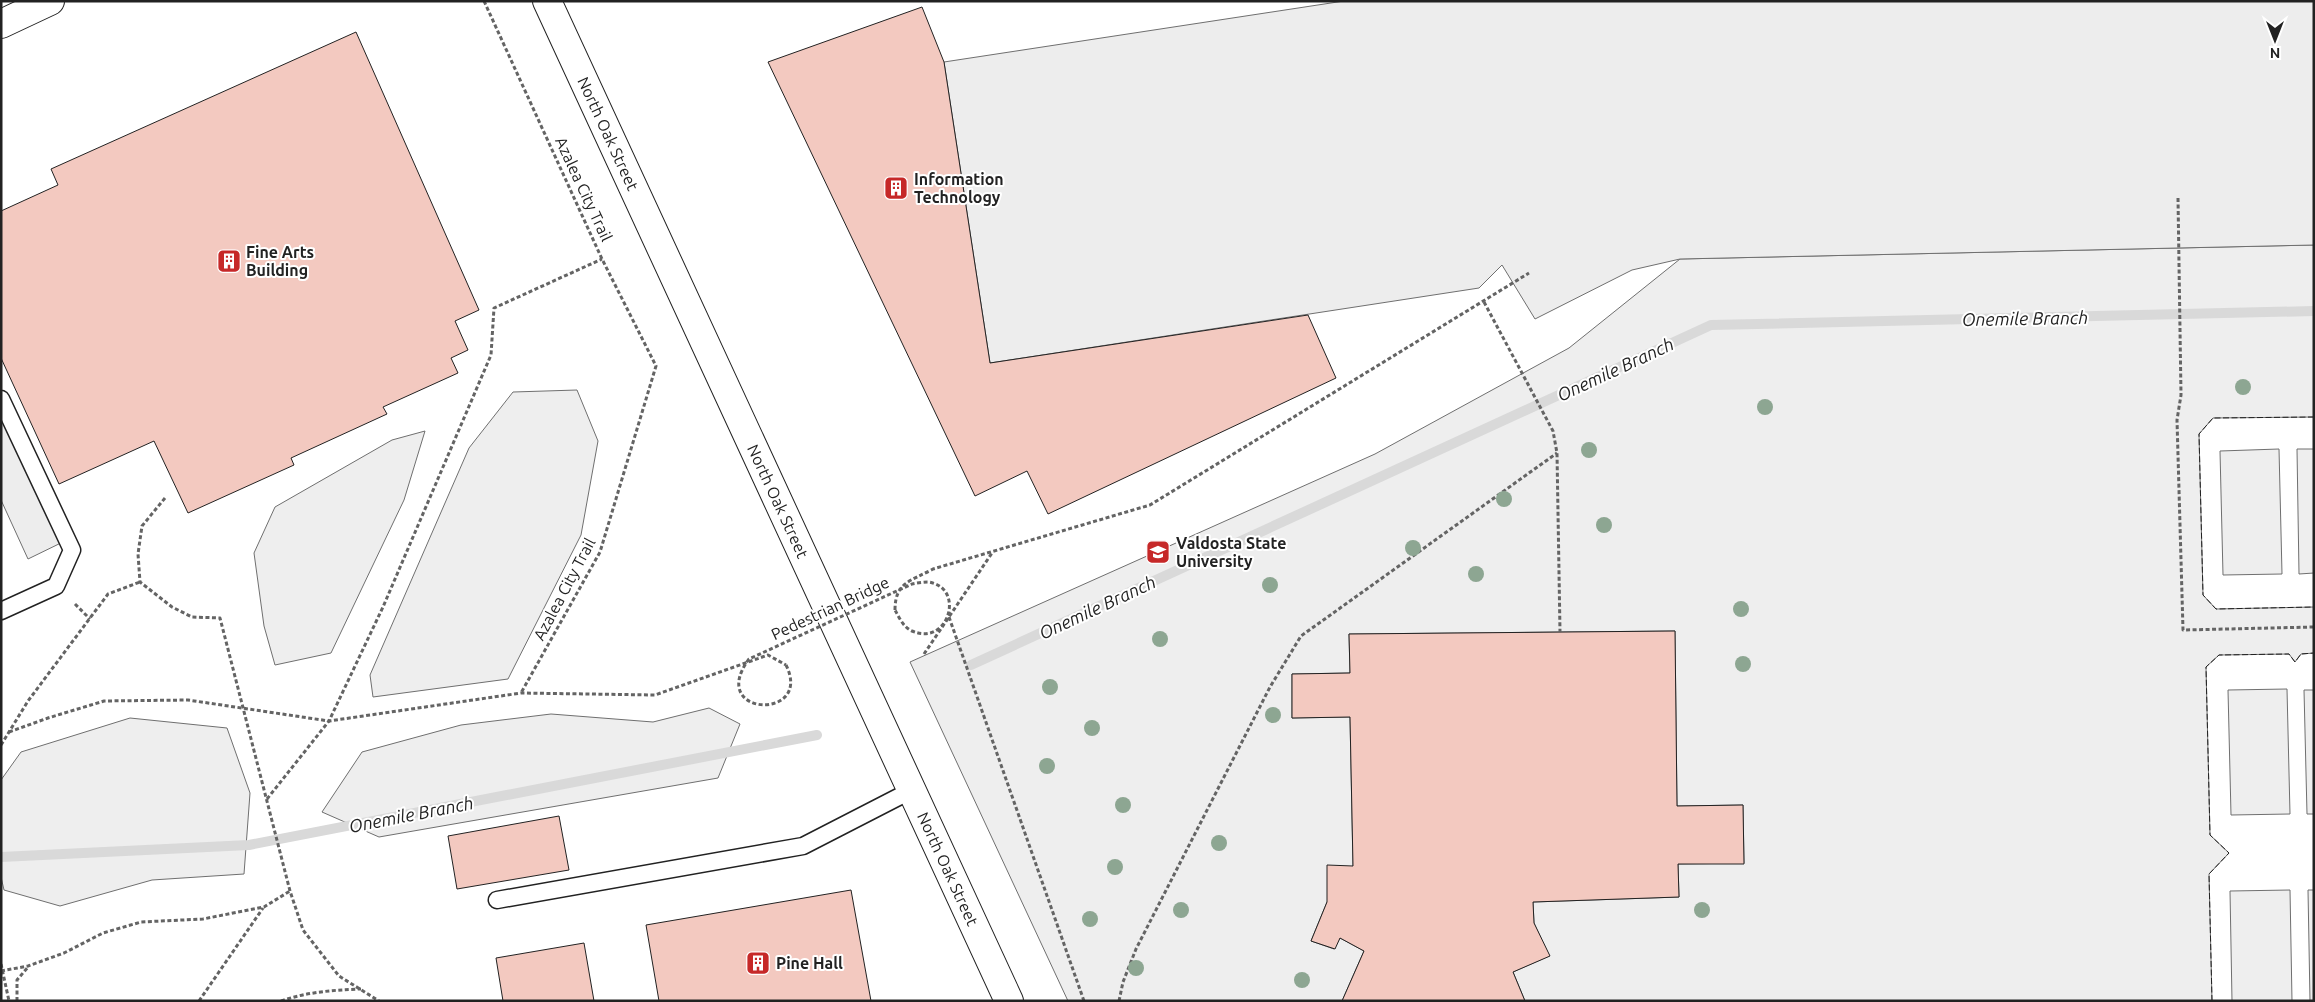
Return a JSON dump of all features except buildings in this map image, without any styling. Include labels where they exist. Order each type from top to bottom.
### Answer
[{"type":"main road","points":[[1,24],[50,1]]},
{"type":"main road","name":"North Oak Street","points":[[547,1],[1009,1001]]},
{"type":"lane","points":[[1,399],[72,550],[56,586],[2,609]]},
{"type":"lane","points":[[497,900],[803,846],[912,790]]},
{"type":"path","name":"Azalea City Trail","points":[[484,1],[602,258],[656,366],[600,552],[521,693]]},
{"type":"path","points":[[2178,198],[2181,395],[2177,420],[2183,630],[2314,627]]},
{"type":"path","points":[[267,799],[329,721],[383,608],[491,355],[494,308],[602,258]]},
{"type":"path","points":[[924,654],[993,553],[1150,505],[1484,302],[1529,272]]},
{"type":"path","points":[[1484,302],[1553,431],[1556,453],[1560,632]]},
{"type":"path","points":[[1119,1001],[1123,982],[1136,949],[1270,688],[1301,636],[1556,453]]},
{"type":"path","points":[[165,498],[142,526],[138,554],[140,582],[172,607],[192,617],[220,618],[290,891],[303,930],[339,976],[379,1001]]},
{"type":"path","name":"Pedestrian Bridge","points":[[521,693],[655,695],[768,655],[786,665],[790,674],[790,686],[784,699],[774,704],[762,706],[744,699],[739,688],[739,680],[742,669],[749,659],[912,584],[928,582],[938,586],[945,592],[950,605],[949,617],[943,625],[933,631],[923,633],[912,631],[904,625],[895,610],[895,596],[900,586],[933,569],[993,553]]},
{"type":"path","points":[[1,745],[28,702],[108,594],[140,582]]},
{"type":"path","points":[[949,617],[1084,1001]]},
{"type":"path","points":[[9,732],[48,718],[104,702],[188,700],[329,721],[521,693]]},
{"type":"path","points":[[199,1001],[264,908],[290,891]]},
{"type":"path","points":[[3,971],[28,966],[64,953],[104,932],[141,922],[203,918],[264,908]]},
{"type":"path","points":[[1,964],[9,1001]]},
{"type":"path","points":[[18,1001],[17,980],[28,966]]},
{"type":"path","points":[[280,1001],[298,995],[324,991],[361,989]]},
{"type":"shaded area","points":[[1344,1],[2314,1],[2314,245],[1680,259],[1632,270],[1535,319],[1502,265],[1479,288],[990,363],[944,62]]},
{"type":"shaded area","points":[[2314,245],[2314,417],[2213,418],[2199,434],[2203,595],[2216,609],[2314,607],[2314,653],[2301,654],[2295,662],[2289,654],[2219,655],[2206,667],[2210,835],[2229,853],[2209,874],[2212,1001],[1525,1001],[1513,972],[1549,956],[1534,923],[1533,902],[1679,897],[1678,864],[1744,863],[1743,805],[1677,806],[1675,631],[1349,634],[1350,673],[1292,674],[1292,718],[1350,717],[1353,866],[1327,902],[1311,941],[1334,949],[1340,938],[1364,951],[1342,1001],[1068,1001],[910,662],[1375,454],[1569,348],[1680,259]]},
{"type":"shaded area","points":[[577,390],[598,441],[581,535],[508,679],[373,697],[370,675],[469,448],[513,392]]},
{"type":"shaded area","points":[[1,399],[67,540],[28,559],[1,500]]},
{"type":"shaded area","points":[[425,431],[404,500],[331,653],[275,665],[264,626],[254,553],[275,507],[392,440]]},
{"type":"shaded area","points":[[2279,449],[2282,574],[2223,575],[2220,451]]},
{"type":"shaded area","points":[[2297,449],[2314,449],[2314,573],[2299,574]]},
{"type":"shaded area","points":[[2287,689],[2290,814],[2231,815],[2228,690]]},
{"type":"shaded area","points":[[2304,690],[2314,690],[2314,814],[2307,814]]},
{"type":"shaded area","points":[[709,708],[740,724],[718,778],[379,837],[322,812],[362,752],[461,725],[551,714],[653,722]]},
{"type":"shaded area","points":[[130,718],[227,728],[250,793],[244,874],[152,880],[60,906],[4,890],[1,877],[1,780],[21,752]]},
{"type":"shaded area","points":[[2290,890],[2292,1001],[2232,1001],[2230,891]]},
{"type":"shaded area","points":[[2308,890],[2314,890],[2314,1001],[2310,1001]]},
{"type":"waterway","name":"Onemile Branch","points":[[971,665],[1711,325],[2314,311]]},
{"type":"waterway","name":"Onemile Branch","points":[[1,857],[249,845],[817,735]]},
{"type":"fence","points":[[2314,417],[2213,418],[2199,434],[2203,595],[2216,609],[2314,607]]},
{"type":"fence","points":[[2212,1001],[2209,874],[2229,853],[2210,835],[2206,667],[2219,655],[2289,654],[2295,662],[2301,654],[2314,653]]},
{"type":"place","name":"Information Technology","points":[[896,188]]},
{"type":"place","name":"Fine Arts Building","points":[[229,261]]},
{"type":"place","name":"Valdosta State University","points":[[1158,552]]},
{"type":"place","name":"Pine Hall","points":[[758,963]]}]
